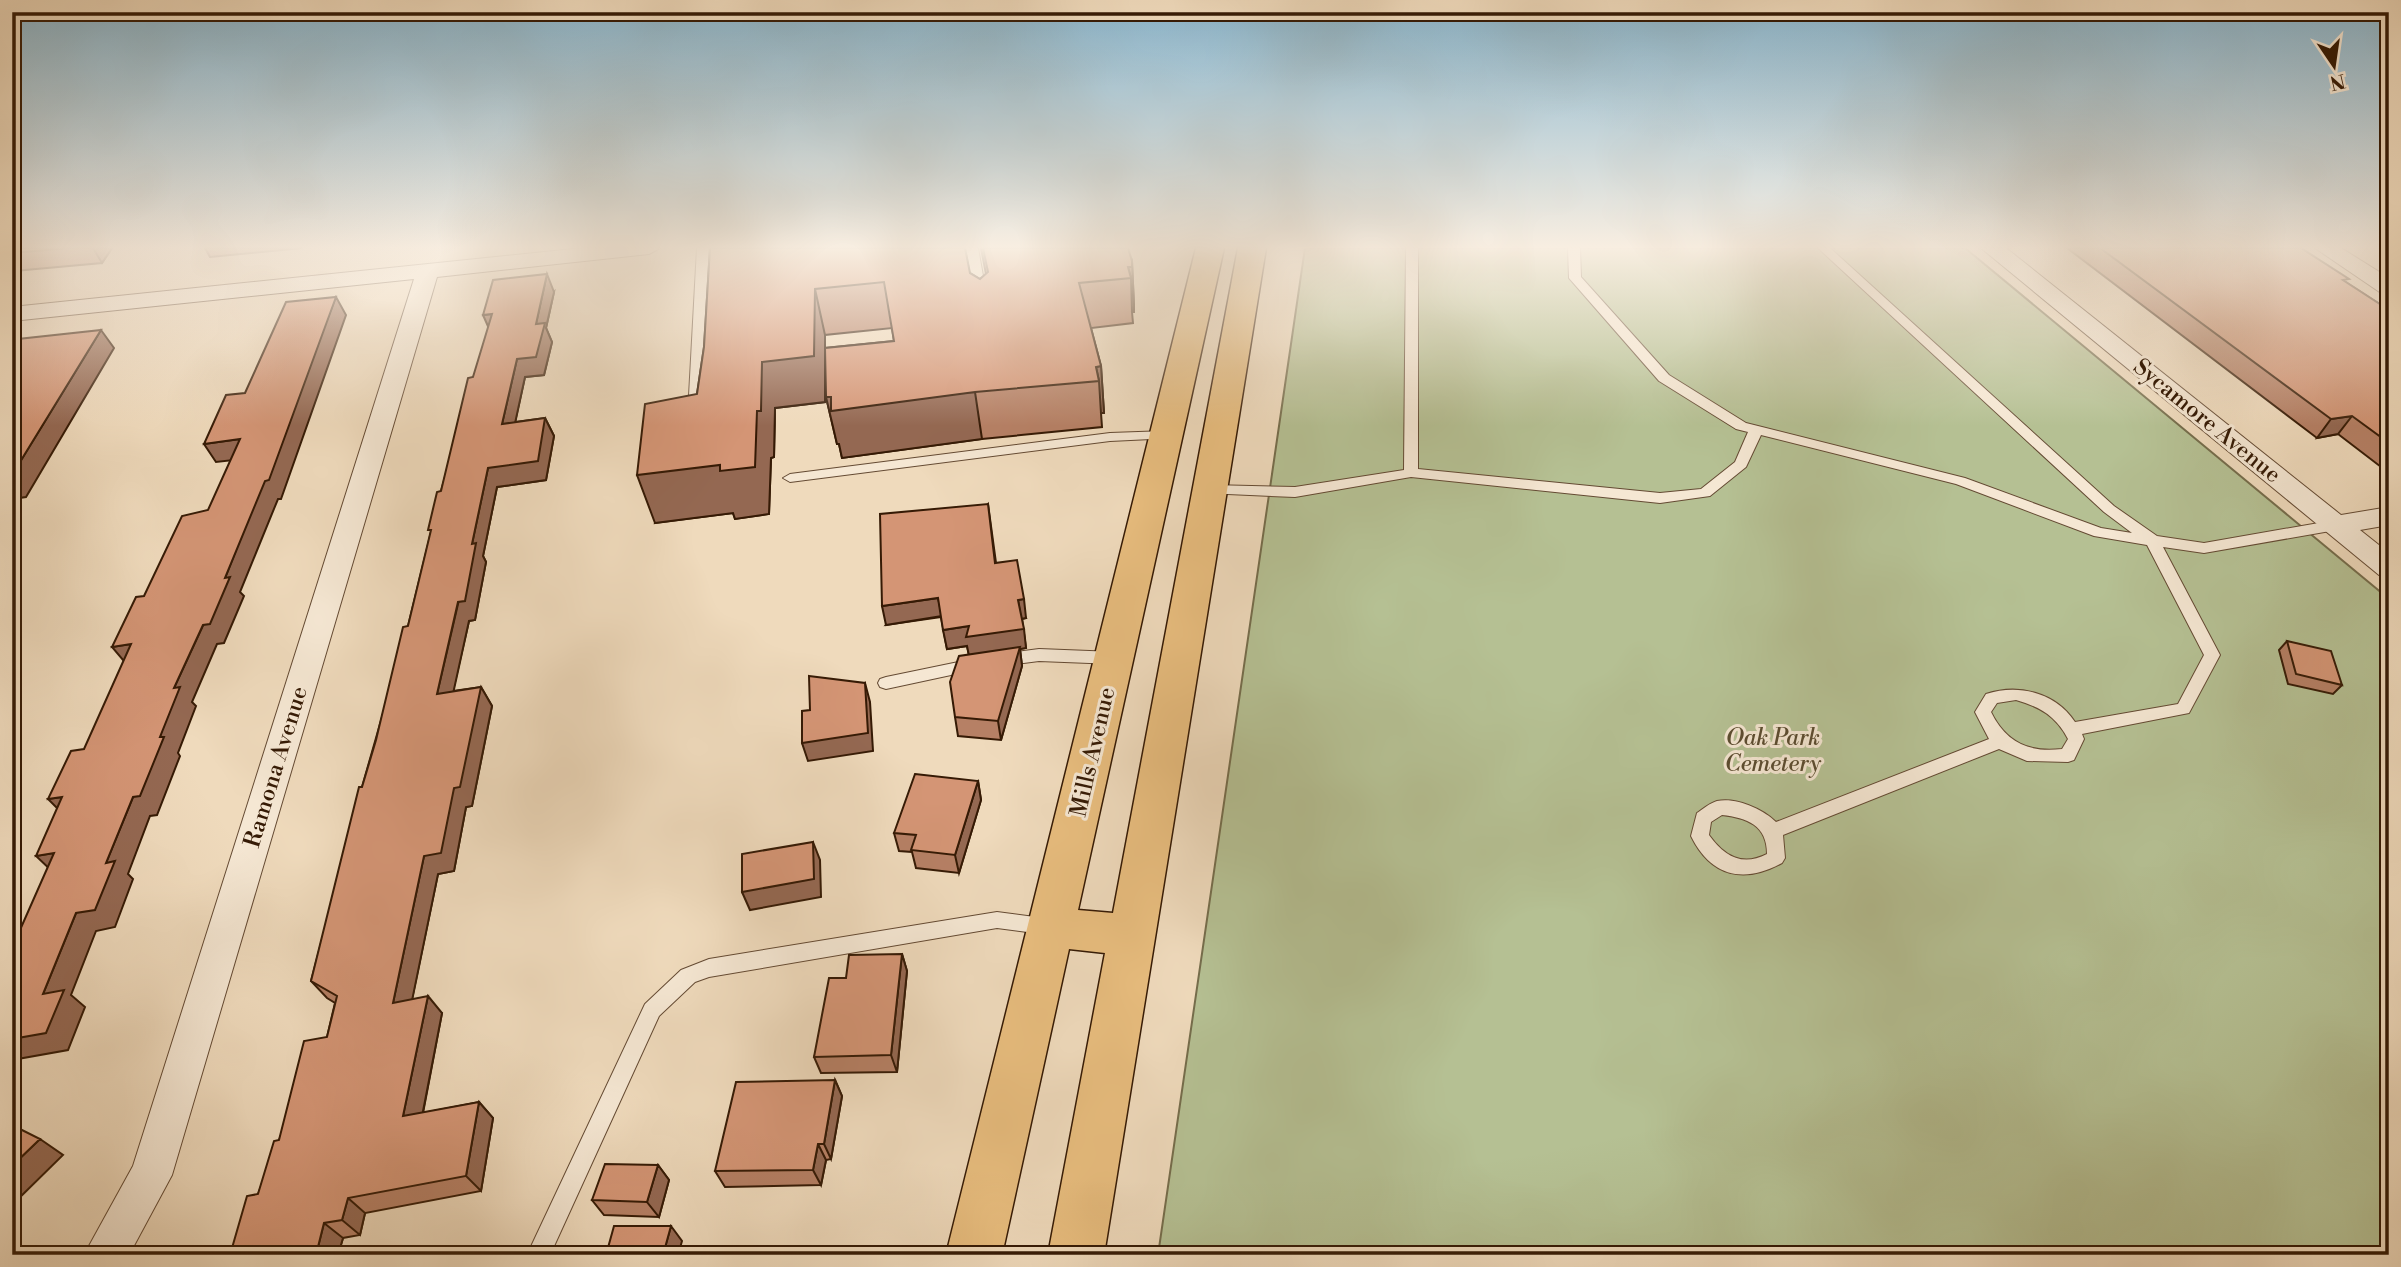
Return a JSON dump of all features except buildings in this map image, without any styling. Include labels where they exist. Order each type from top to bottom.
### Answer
[{"type":"main road","name":"Mills Avenue","points":[[974,1255],[1196,307]]},
{"type":"main road","points":[[1076,1255],[1242,307]]},
{"type":"main road","points":[[1051,927],[1132,936]]},
{"type":"street","points":[[12,314],[77,307]]},
{"type":"street","name":"Ramona Avenue","points":[[105,1255],[151,1175],[417,307]]},
{"type":"street","name":"Sycamore Avenue","points":[[2065,307],[2389,568]]},
{"type":"street","points":[[2336,526],[2389,516]]},
{"type":"lane","points":[[695,427],[700,307]]},
{"type":"lane","points":[[985,307],[985,318]]},
{"type":"lane","points":[[1411,474],[1412,307]]},
{"type":"lane","points":[[1601,307],[1664,378],[1741,426],[1960,481],[2099,533],[2204,548],[2336,526]]},
{"type":"lane","points":[[1888,307],[2109,509],[2151,539],[2212,655],[2183,709],[2072,729]]},
{"type":"lane","points":[[1210,490],[1295,492],[1411,474],[1646,497],[1705,493],[1741,464],[1756,430]]},
{"type":"lane","points":[[790,478],[1110,437],[1167,435]]},
{"type":"lane","points":[[886,683],[987,662],[1038,655],[1115,658]]},
{"type":"lane","points":[[2016,694],[2044,702],[2067,719],[2076,739],[2068,755],[2043,759],[2014,750],[2001,741],[1991,733],[1983,712],[1992,698],[2016,694]]},
{"type":"lane","points":[[1772,831],[2001,741]]},
{"type":"lane","points":[[538,1255],[652,1010],[688,976],[709,968],[950,926],[997,920],[1051,927]]},
{"type":"green space","name":"Oak Park Cemetery","points":[[1296,307],[2036,307],[2389,599],[2389,1255],[1158,1255]]}]
